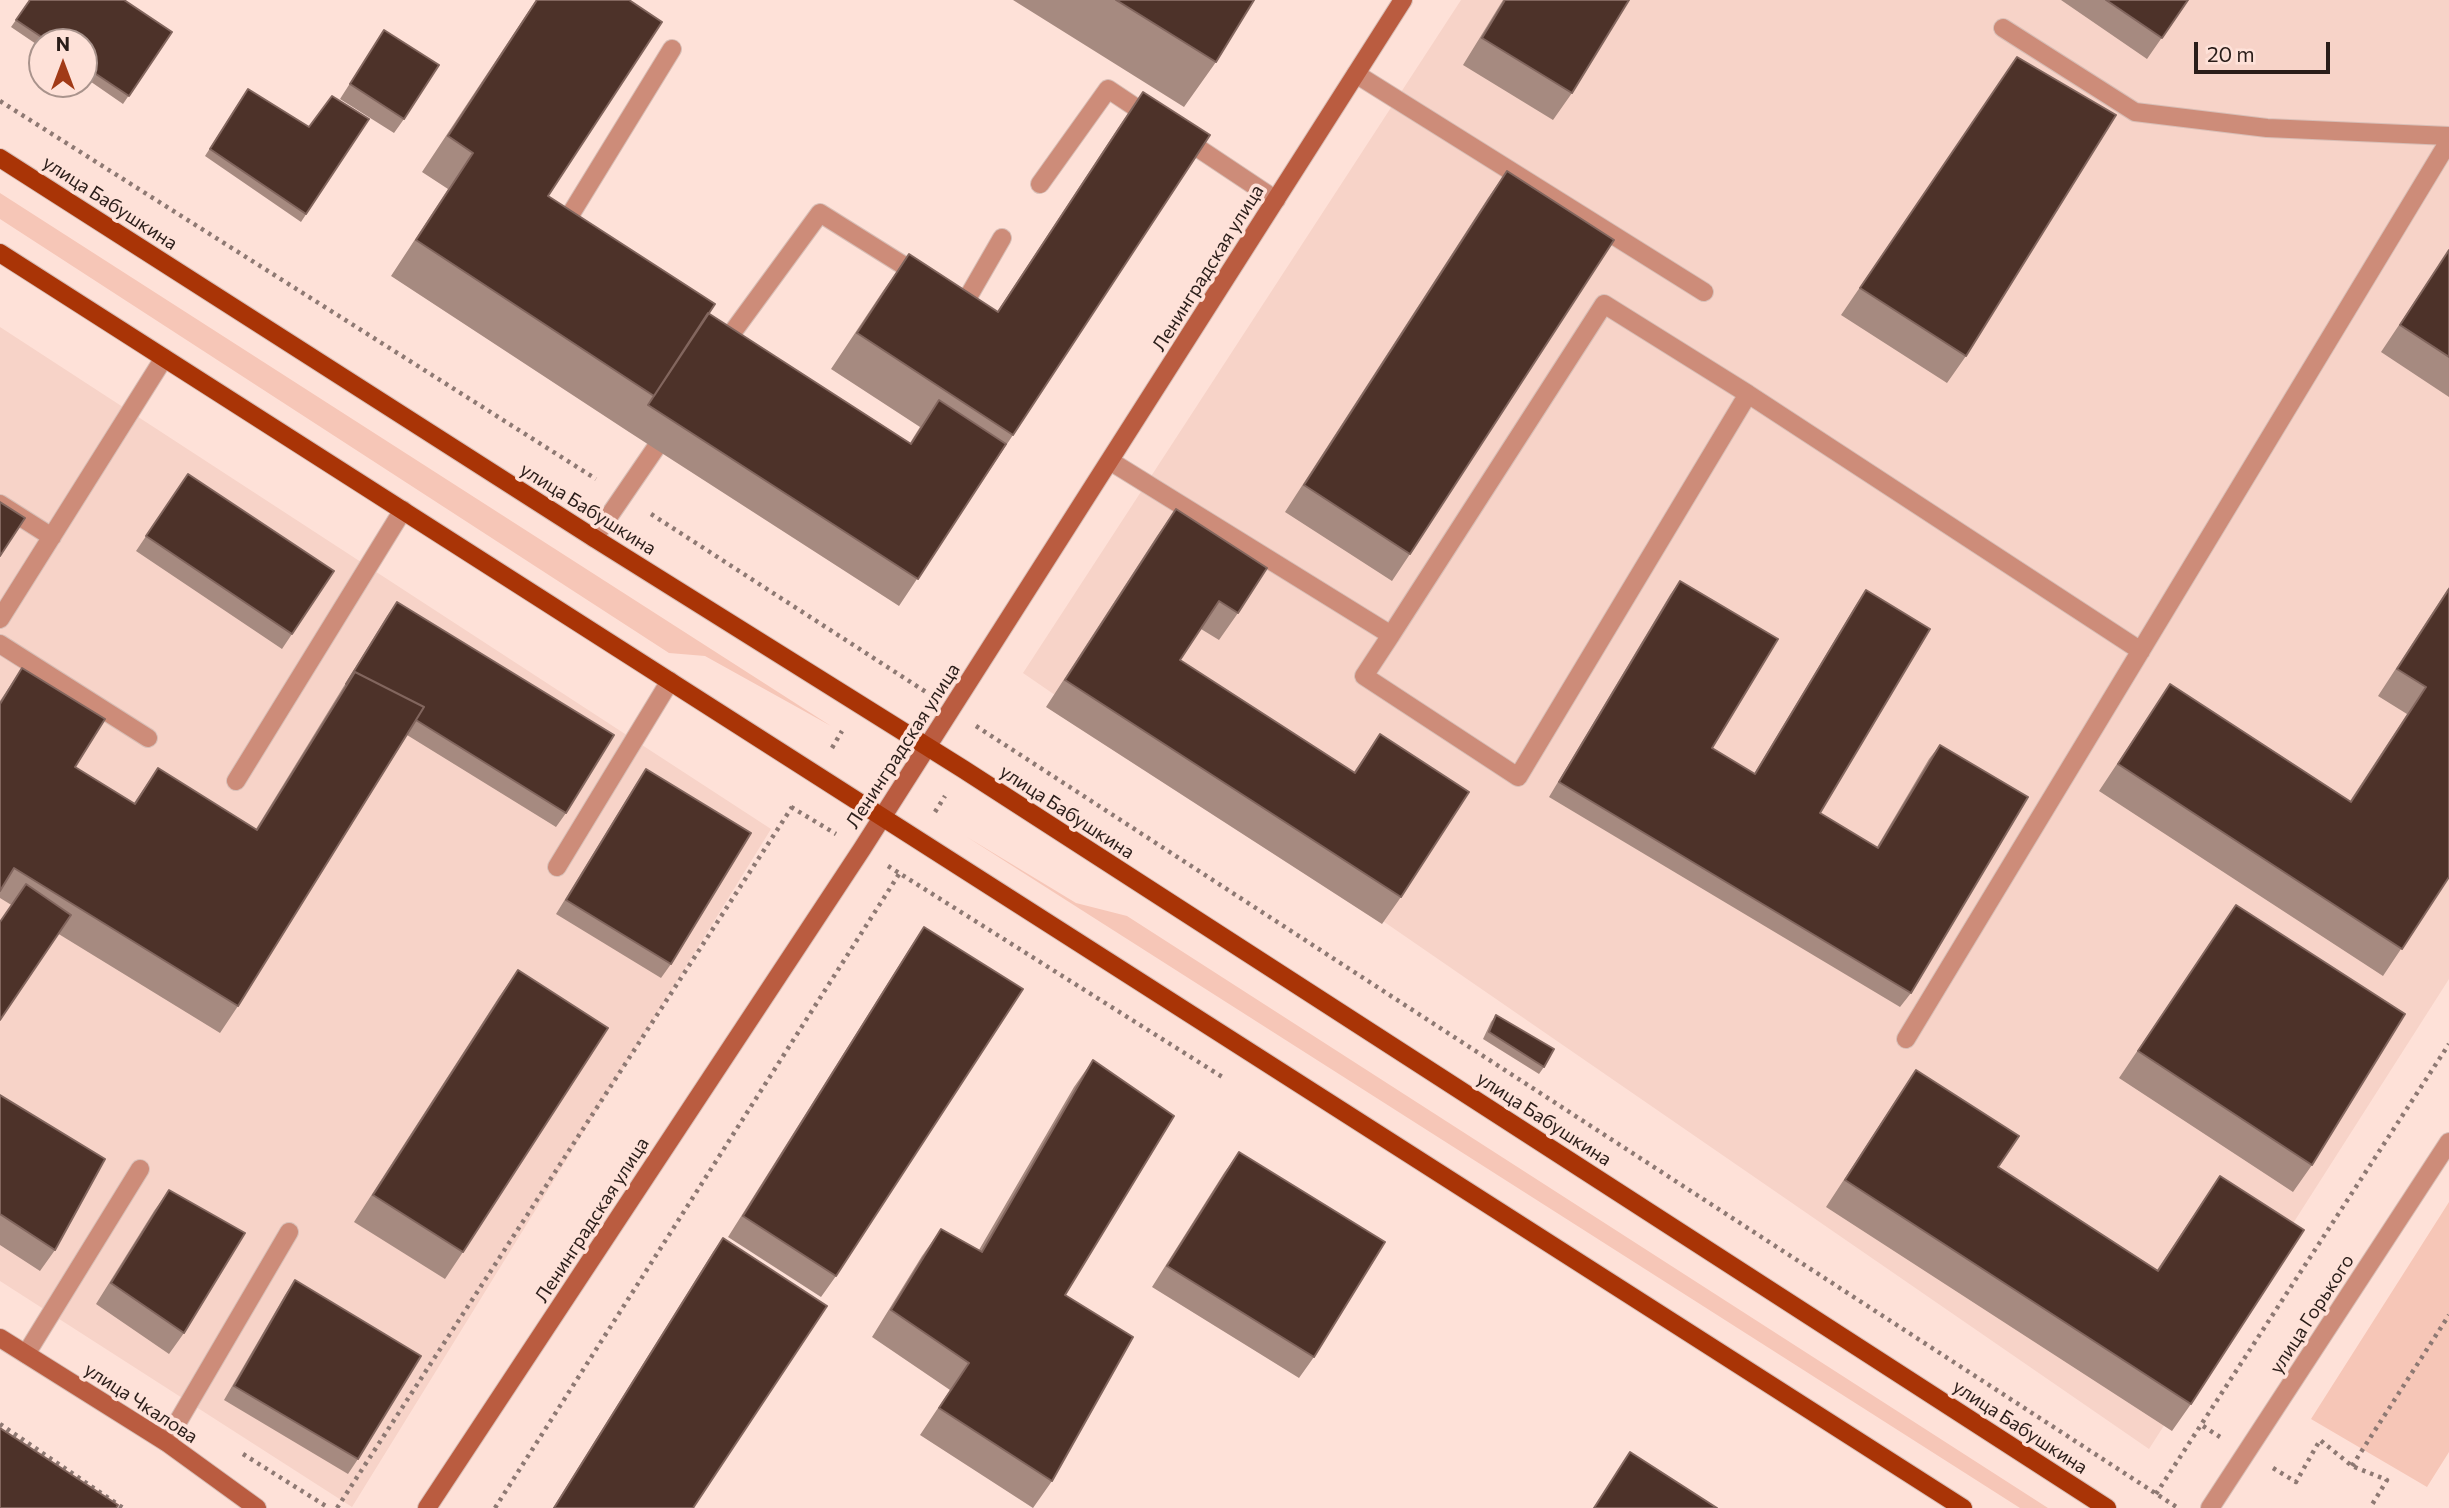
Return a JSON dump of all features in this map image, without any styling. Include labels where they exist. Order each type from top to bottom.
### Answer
[{"type":"main road","name":"Ленинградская улица","points":[[428,1508],[928,747],[1403,0]]},
{"type":"main road","name":"улица Бабушкина","points":[[0,158],[594,538],[963,769],[2107,1508]]},
{"type":"main road","points":[[0,253],[1963,1508]]},
{"type":"main road","name":"улица Чкалова","points":[[0,1338],[166,1442],[257,1508]]},
{"type":"street","points":[[1906,1039],[2449,138],[2267,128],[2135,112],[2003,28]]},
{"type":"street","points":[[586,240],[564,225],[672,49]]},
{"type":"street","points":[[1356,74],[1704,292]]},
{"type":"street","points":[[1040,184],[1108,89],[1276,200]]},
{"type":"street","points":[[715,357],[820,214],[964,304],[1002,238]]},
{"type":"street","points":[[1748,394],[1518,777],[1364,676],[1604,304],[1748,394],[2141,651]]},
{"type":"street","points":[[0,620],[164,358]]},
{"type":"street","points":[[594,538],[655,449]]},
{"type":"street","points":[[1110,461],[1391,635]]},
{"type":"street","points":[[0,504],[52,537]]},
{"type":"street","points":[[236,780],[403,510]]},
{"type":"street","points":[[0,644],[148,738]]},
{"type":"street","points":[[557,867],[670,681]]},
{"type":"street","name":"улица Горького","points":[[2210,1508],[2449,1142]]},
{"type":"street","points":[[26,1354],[141,1169]]},
{"type":"street","points":[[166,1442],[289,1232]]},
{"type":"path","points":[[0,101],[888,666],[984,732],[2178,1508]]},
{"type":"path","points":[[337,1508],[791,807],[816,774],[859,704],[888,666]]},
{"type":"path","points":[[495,1508],[900,873],[984,732]]},
{"type":"path","points":[[2156,1494],[2203,1426],[2449,1044]]},
{"type":"path","points":[[2352,1466],[2449,1315]]},
{"type":"path","points":[[0,1424],[123,1508]]},
{"type":"path","points":[[2203,1426],[2296,1482],[2320,1440],[2352,1466],[2388,1480],[2370,1508]]},
{"type":"shaded area","points":[[1461,0],[2449,0],[2449,979],[2149,1449],[1023,673]]},
{"type":"shaded area","points":[[0,193],[831,726],[705,656],[669,653],[0,219]]},
{"type":"shaded area","points":[[0,327],[771,829],[352,1507],[0,1281]]},
{"type":"shaded area","points":[[967,837],[1076,903],[1127,916],[2048,1508],[2020,1508]]},
{"type":"shaded area","points":[[2449,1202],[2449,1452],[2427,1487],[2311,1419]]},
{"type":"building","points":[[30,0],[124,0],[172,32],[129,96],[98,75],[98,28],[28,28],[16,20]]},
{"type":"building","points":[[537,0],[629,0],[662,22],[548,196],[715,304],[654,396],[416,240],[473,153],[448,136]]},
{"type":"building","points":[[1116,0],[1254,0],[1216,62]]},
{"type":"building","points":[[1505,0],[1629,0],[1572,93],[1482,38]]},
{"type":"building","points":[[2106,0],[2188,0],[2162,38]]},
{"type":"building","points":[[384,30],[439,65],[404,119],[350,84]]},
{"type":"building","points":[[2017,57],[2116,115],[1966,356],[1860,288]]},
{"type":"building","points":[[248,89],[309,127],[332,96],[369,119],[306,214],[210,149]]},
{"type":"building","points":[[1143,92],[1210,135],[1013,435],[857,333],[909,254],[998,312]]},
{"type":"building","points":[[1507,171],[1614,240],[1410,554],[1304,485]]},
{"type":"building","points":[[2449,250],[2449,357],[2400,325]]},
{"type":"building","points":[[708,313],[911,444],[939,400],[1006,444],[918,579],[648,405]]},
{"type":"building","points":[[188,474],[334,571],[292,634],[146,536]]},
{"type":"building","points":[[0,502],[25,518],[0,556]]},
{"type":"building","points":[[1176,509],[1267,568],[1238,613],[1219,601],[1180,660],[1355,773],[1380,734],[1469,792],[1401,897],[1065,680]]},
{"type":"building","points":[[1680,581],[1778,639],[1712,748],[1755,774],[1866,590],[1930,629],[1820,813],[1878,848],[1940,745],[2028,797],[1911,993],[1559,782]]},
{"type":"building","points":[[2449,589],[2449,877],[2402,949],[2118,764],[2170,684],[2351,802],[2426,687],[2397,669]]},
{"type":"building","points":[[397,602],[614,735],[566,813],[416,720],[424,707],[355,672],[346,684]]},
{"type":"building","points":[[22,668],[105,719],[75,767],[135,804],[158,768],[257,830],[355,672],[424,707],[238,1006],[14,868],[0,891],[0,704]]},
{"type":"building","points":[[646,769],[751,833],[671,964],[566,900]]},
{"type":"building","points":[[26,884],[71,915],[0,1020],[0,922]]},
{"type":"building","points":[[2236,905],[2405,1014],[2312,1165],[2138,1051]]},
{"type":"building","points":[[924,927],[1023,989],[836,1276],[743,1216]]},
{"type":"building","points":[[518,970],[608,1028],[463,1252],[373,1195]]},
{"type":"building","points":[[1496,1015],[1554,1049],[1544,1067],[1489,1032]]},
{"type":"building","points":[[1093,1060],[1174,1116],[1065,1295],[1133,1337],[1052,1481],[939,1408],[969,1363],[891,1310],[941,1229],[982,1252]]},
{"type":"building","points":[[1916,1070],[2019,1136],[1998,1167],[2158,1271],[2220,1176],[2304,1230],[2191,1404],[1845,1180]]},
{"type":"building","points":[[0,1095],[105,1159],[55,1250],[0,1214]]},
{"type":"building","points":[[1239,1152],[1385,1242],[1314,1357],[1167,1266]]},
{"type":"building","points":[[169,1190],[245,1233],[184,1333],[111,1283]]},
{"type":"building","points":[[723,1238],[827,1306],[693,1508],[554,1508]]},
{"type":"building","points":[[295,1280],[421,1356],[358,1459],[234,1386]]},
{"type":"building","points":[[0,1428],[118,1505],[116,1508],[0,1508]]},
{"type":"building","points":[[1630,1452],[1717,1508],[1594,1508]]}]
